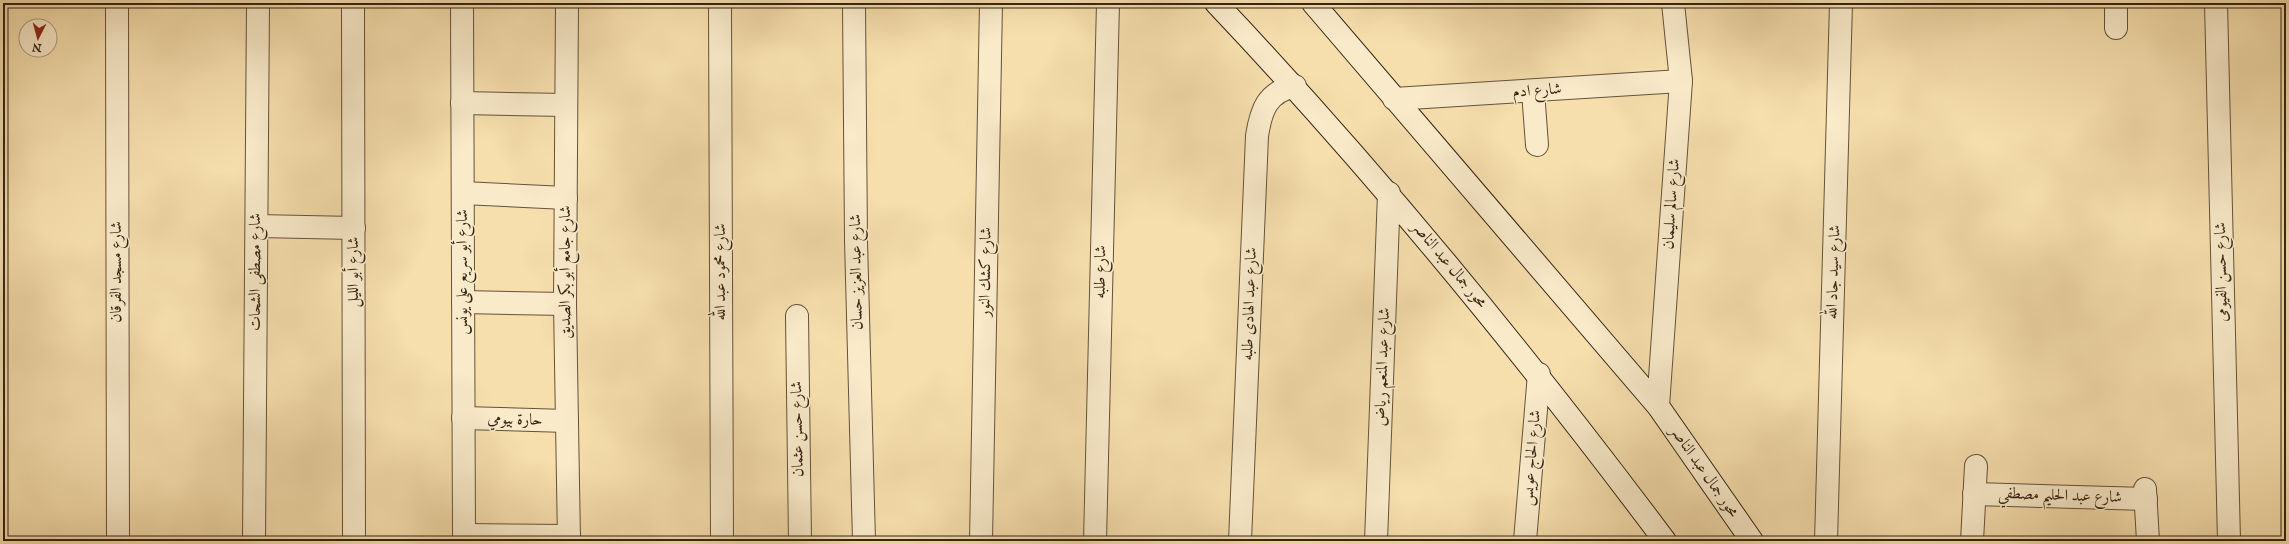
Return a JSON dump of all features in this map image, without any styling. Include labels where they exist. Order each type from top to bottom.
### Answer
[{"type":"street","name":"شارع مسجد الفرقان","points":[[117,3],[118,541]]},
{"type":"street","name":"شارع مصطفى الشحات","points":[[254,541],[258,3]]},
{"type":"street","name":"شارع أبو الليل","points":[[353,3],[354,541]]},
{"type":"street","name":"شارع أبو سريع على يونس","points":[[462,3],[464,538]]},
{"type":"street","name":"شارع جامع أبو بكر الصديق","points":[[567,3],[565,304],[569,538]]},
{"type":"street","name":"شارع محمود عبد الله","points":[[720,3],[722,541]]},
{"type":"street","name":"شارع عبد العزيز حسان","points":[[854,3],[857,249],[864,541]]},
{"type":"street","name":"شارع كشك النور","points":[[981,541],[991,3]]},
{"type":"street","name":"شارع طلبه","points":[[1095,541],[1108,3]]},
{"type":"street","name":"محور جمال عبد الناصر","points":[[1216,3],[1295,86],[1389,193],[1539,374],[1665,541]]},
{"type":"street","name":"محور جمال عبد الناصر","points":[[1313,3],[1658,406],[1752,541]]},
{"type":"street","name":"شارع سالم سليمان","points":[[1658,406],[1681,81],[1673,3]]},
{"type":"street","name":"شارع سيد جاد الله","points":[[1826,541],[1841,3]]},
{"type":"street","points":[[2116,3],[2116,28]]},
{"type":"street","name":"شارع حسن الفيومى","points":[[2216,3],[2228,541]]},
{"type":"street","name":"شارع ادم","points":[[1394,99],[1681,81]]},
{"type":"street","name":"شارع عبد الهادى طلبه","points":[[1240,541],[1257,136],[1260,118],[1268,102],[1281,89],[1295,86]]},
{"type":"street","points":[[1533,91],[1537,145]]},
{"type":"street","points":[[462,103],[566,105]]},
{"type":"street","points":[[463,193],[566,198]]},
{"type":"street","name":"شارع عبد المنعم رياض","points":[[1376,541],[1389,193]]},
{"type":"street","points":[[257,226],[354,228]]},
{"type":"street","points":[[463,302],[565,304]]},
{"type":"street","name":"شارع حسن عثمان","points":[[797,316],[800,541]]},
{"type":"street","name":"شارع الحاج عويس","points":[[1525,541],[1539,374]]},
{"type":"street","name":"حارة بيومي","points":[[463,418],[567,421]]},
{"type":"street","points":[[1972,541],[1976,466]]},
{"type":"street","name":"شارع عبد الحليم مصطفي","points":[[1974,494],[2145,494],[2148,541]]},
{"type":"street","points":[[464,538],[569,538]]}]
